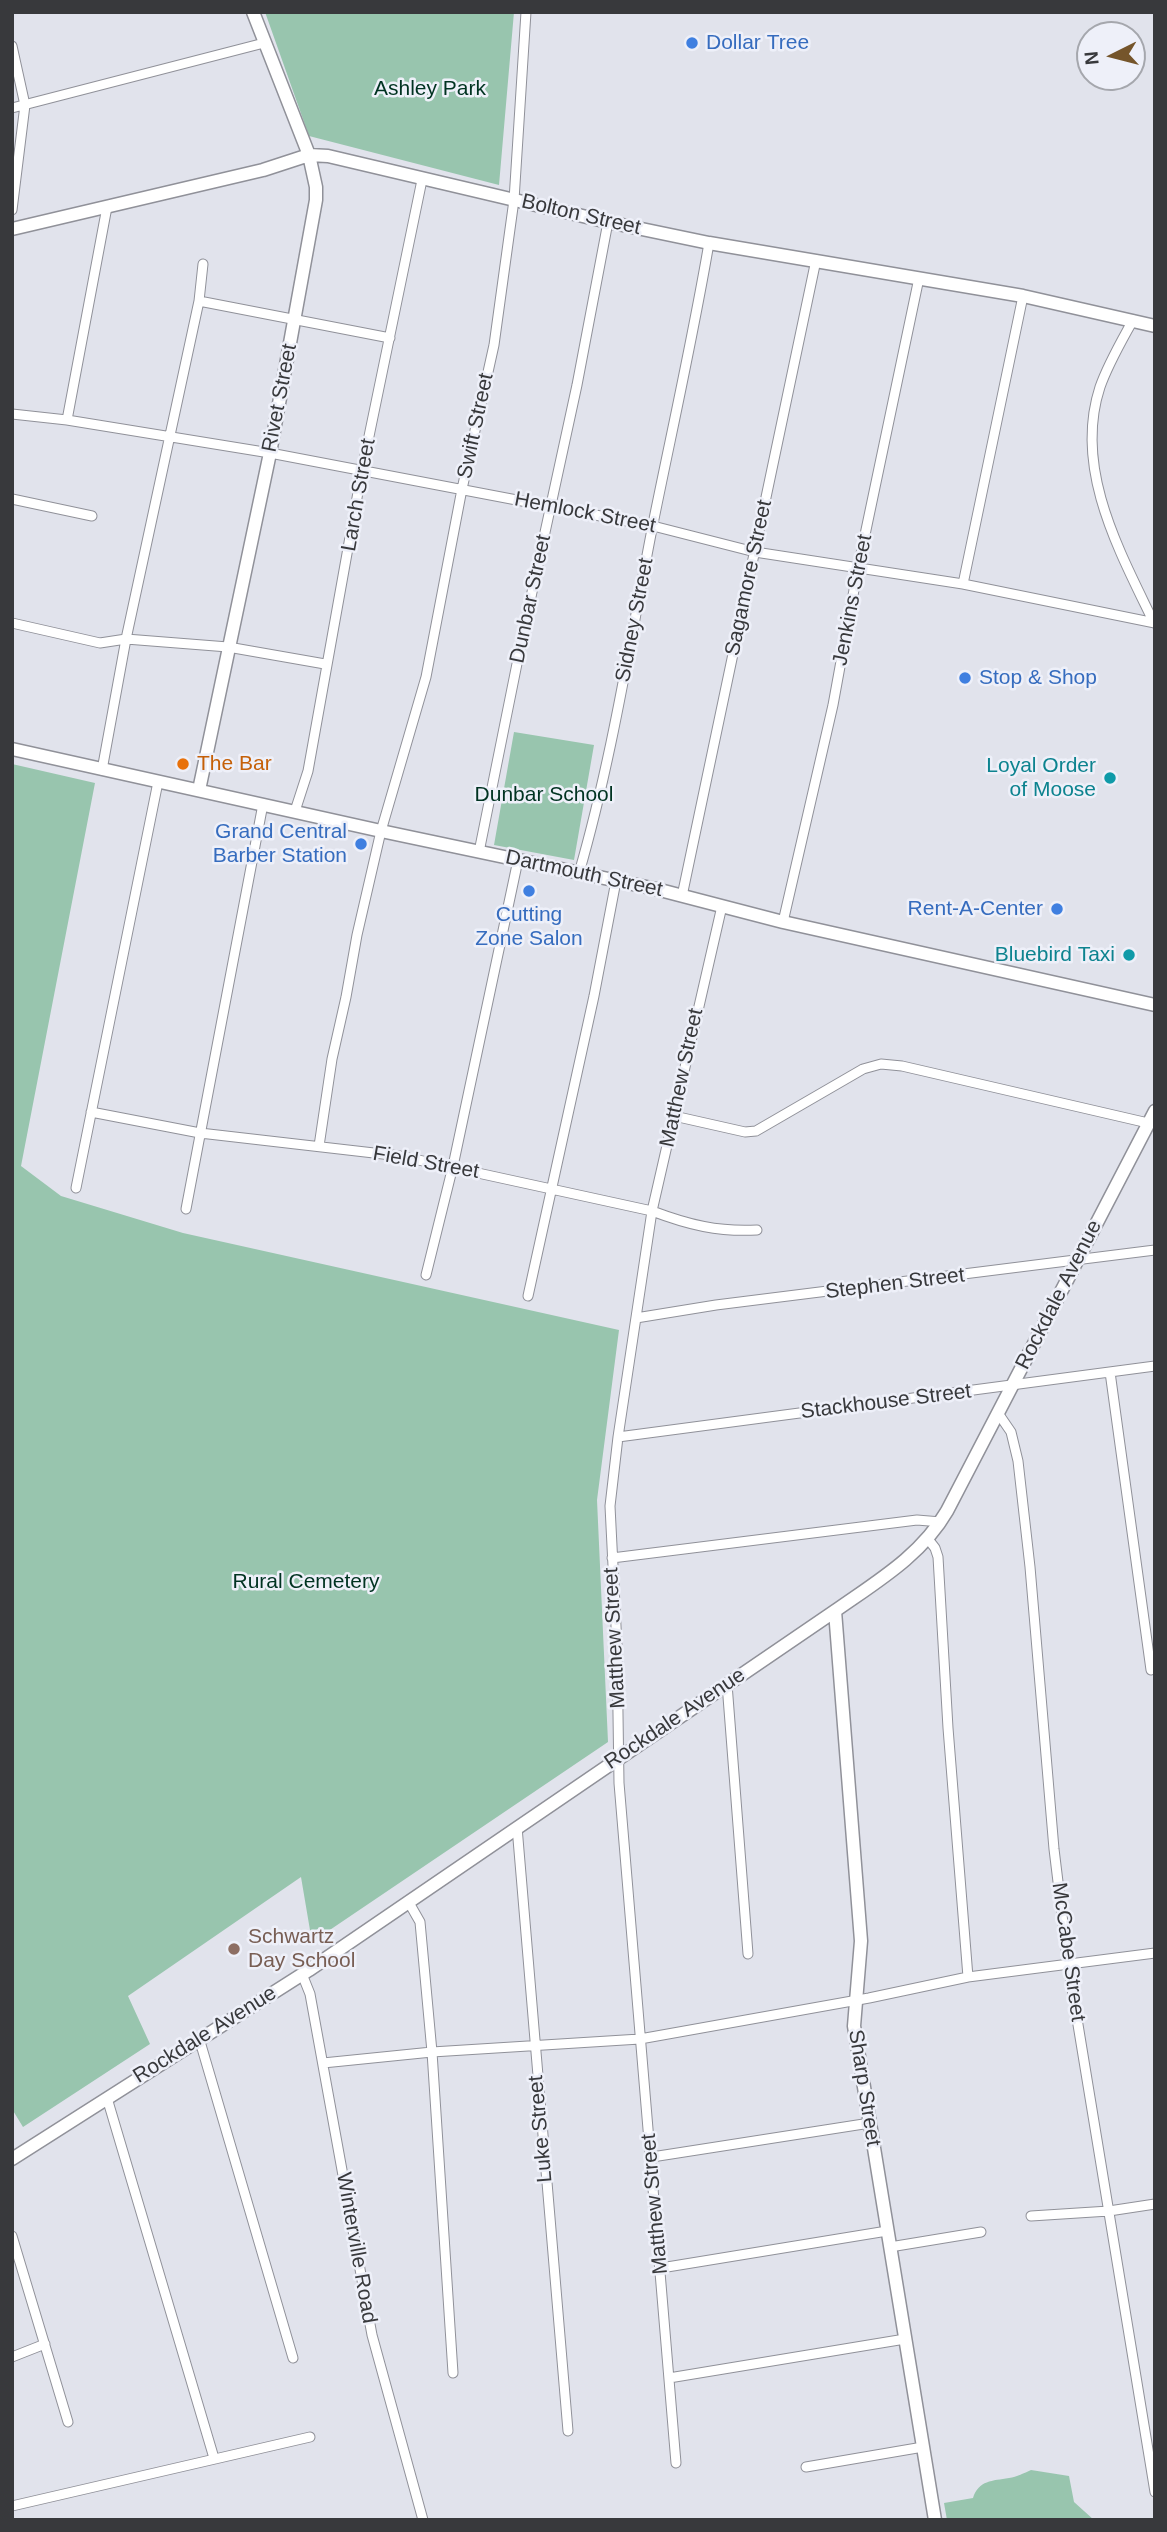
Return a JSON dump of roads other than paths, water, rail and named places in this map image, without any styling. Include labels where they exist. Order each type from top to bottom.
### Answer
[{"type":"street","name":"Rivet Street","points":[[199,790],[270,453],[316,200],[309,155],[253,12]]},
{"type":"street","name":"Swift Street","points":[[319,1146],[332,1059],[357,934],[381,831],[426,677],[462,489],[494,345],[514,200],[526,12]]},
{"type":"street","points":[[12,108],[264,43]]},
{"type":"street","points":[[12,46],[25,104],[12,210]]},
{"type":"street","name":"Bolton Street","points":[[12,229],[263,170],[309,155],[352,161],[422,180],[709,243],[1023,296],[1155,326]]},
{"type":"street","name":"Larch Street","points":[[295,811],[308,771],[325,664],[362,470],[422,180]]},
{"type":"street","points":[[67,420],[107,207]]},
{"type":"street","name":"Dunbar Street","points":[[479,852],[593,310],[608,222]]},
{"type":"street","name":"Sidney Street","points":[[579,873],[612,737],[709,243]]},
{"type":"street","name":"Sagamore Street","points":[[682,896],[816,260]]},
{"type":"street","points":[[102,769],[126,639],[199,301],[204,264]]},
{"type":"street","name":"Jenkins Street","points":[[783,922],[833,705],[858,568],[919,278]]},
{"type":"street","points":[[963,584],[1023,296]]},
{"type":"street","points":[[199,301],[390,338]]},
{"type":"street","points":[[1133,320],[1108,366],[1099,390],[1094,422],[1094,454],[1106,517],[1155,623]]},
{"type":"street","name":"Hemlock Street","points":[[12,414],[67,420],[270,453],[653,526],[755,552],[963,584],[1155,623]]},
{"type":"street","points":[[12,499],[92,516]]},
{"type":"street","points":[[12,623],[100,643],[126,639],[228,647],[325,664]]},
{"type":"street","name":"Dartmouth Street","points":[[12,749],[616,881],[783,922],[1155,1004]]},
{"type":"street","points":[[76,1188],[158,782]]},
{"type":"street","points":[[186,1209],[263,804]]},
{"type":"street","points":[[426,1275],[453,1166],[518,860]]},
{"type":"street","points":[[528,1296],[616,881]]},
{"type":"street","name":"Matthew Street","points":[[677,2463],[640,2039],[619,1757],[610,1506],[652,1211],[722,906]]},
{"type":"street","points":[[674,1116],[745,1132],[756,1131],[863,1069],[881,1064],[1152,1117]]},
{"type":"street","name":"Field Street","points":[[91,1112],[200,1133],[400,1156],[652,1211],[683,1223],[729,1231],[757,1230]]},
{"type":"street","name":"Rockdale Avenue","points":[[12,2159],[302,1974],[903,1563],[941,1522],[1152,1117]]},
{"type":"street","name":"Stephen Street","points":[[636,1318],[716,1305],[1155,1251]]},
{"type":"street","name":"Stackhouse Street","points":[[618,1437],[1155,1366]]},
{"type":"street","points":[[1110,1372],[1153,1669]]},
{"type":"street","name":"McCabe Street","points":[[999,1413],[1014,1443],[1022,1489],[1054,1849],[1068,1964],[1155,2492]]},
{"type":"street","points":[[612,1558],[917,1520],[941,1522]]},
{"type":"street","points":[[928,1539],[938,1557],[948,1728],[968,1977]]},
{"type":"street","name":"Sharp Street","points":[[835,1611],[861,1941],[854,2026],[935,2520]]},
{"type":"street","points":[[727,1684],[748,1954]]},
{"type":"street","name":"Luke Street","points":[[517,1827],[568,2431]]},
{"type":"street","points":[[408,1901],[420,1922],[432,2052],[453,2372]]},
{"type":"street","points":[[323,2063],[432,2052],[640,2039],[968,1977],[1155,1953]]},
{"type":"street","name":"Winterville Road","points":[[302,1974],[310,1994],[372,2335],[423,2520]]},
{"type":"street","points":[[200,2038],[293,2358]]},
{"type":"street","points":[[107,2098],[215,2458]]},
{"type":"street","points":[[652,2157],[870,2123]]},
{"type":"street","points":[[1031,2216],[1109,2211],[1155,2204]]},
{"type":"street","points":[[661,2268],[887,2231]]},
{"type":"street","points":[[890,2247],[981,2232]]},
{"type":"street","points":[[12,2236],[68,2422]]},
{"type":"street","points":[[669,2378],[905,2339]]},
{"type":"street","points":[[12,2357],[45,2344]]},
{"type":"street","points":[[12,2506],[310,2437]]},
{"type":"street","points":[[806,2468],[923,2448]]},
{"type":"place","name":"Dollar Tree","points":[[692,43]]},
{"type":"place","name":"Stop & Shop","points":[[965,678]]},
{"type":"place","name":"The Bar","points":[[183,764]]},
{"type":"place","name":"Loyal Order of Moose","points":[[1110,778]]},
{"type":"place","name":"Grand Central Barber Station","points":[[361,844]]},
{"type":"place","name":"Cutting Zone Salon","points":[[529,891]]},
{"type":"place","name":"Rent-A-Center","points":[[1057,909]]},
{"type":"place","name":"Bluebird Taxi","points":[[1129,955]]},
{"type":"place","name":"Schwartz Day School","points":[[234,1949]]},
{"type":"park label","name":"Ashley Park","points":[[430,89]]},
{"type":"park label","name":"Dunbar School","points":[[544,795]]},
{"type":"park label","name":"Rural Cemetery","points":[[306,1582]]}]
